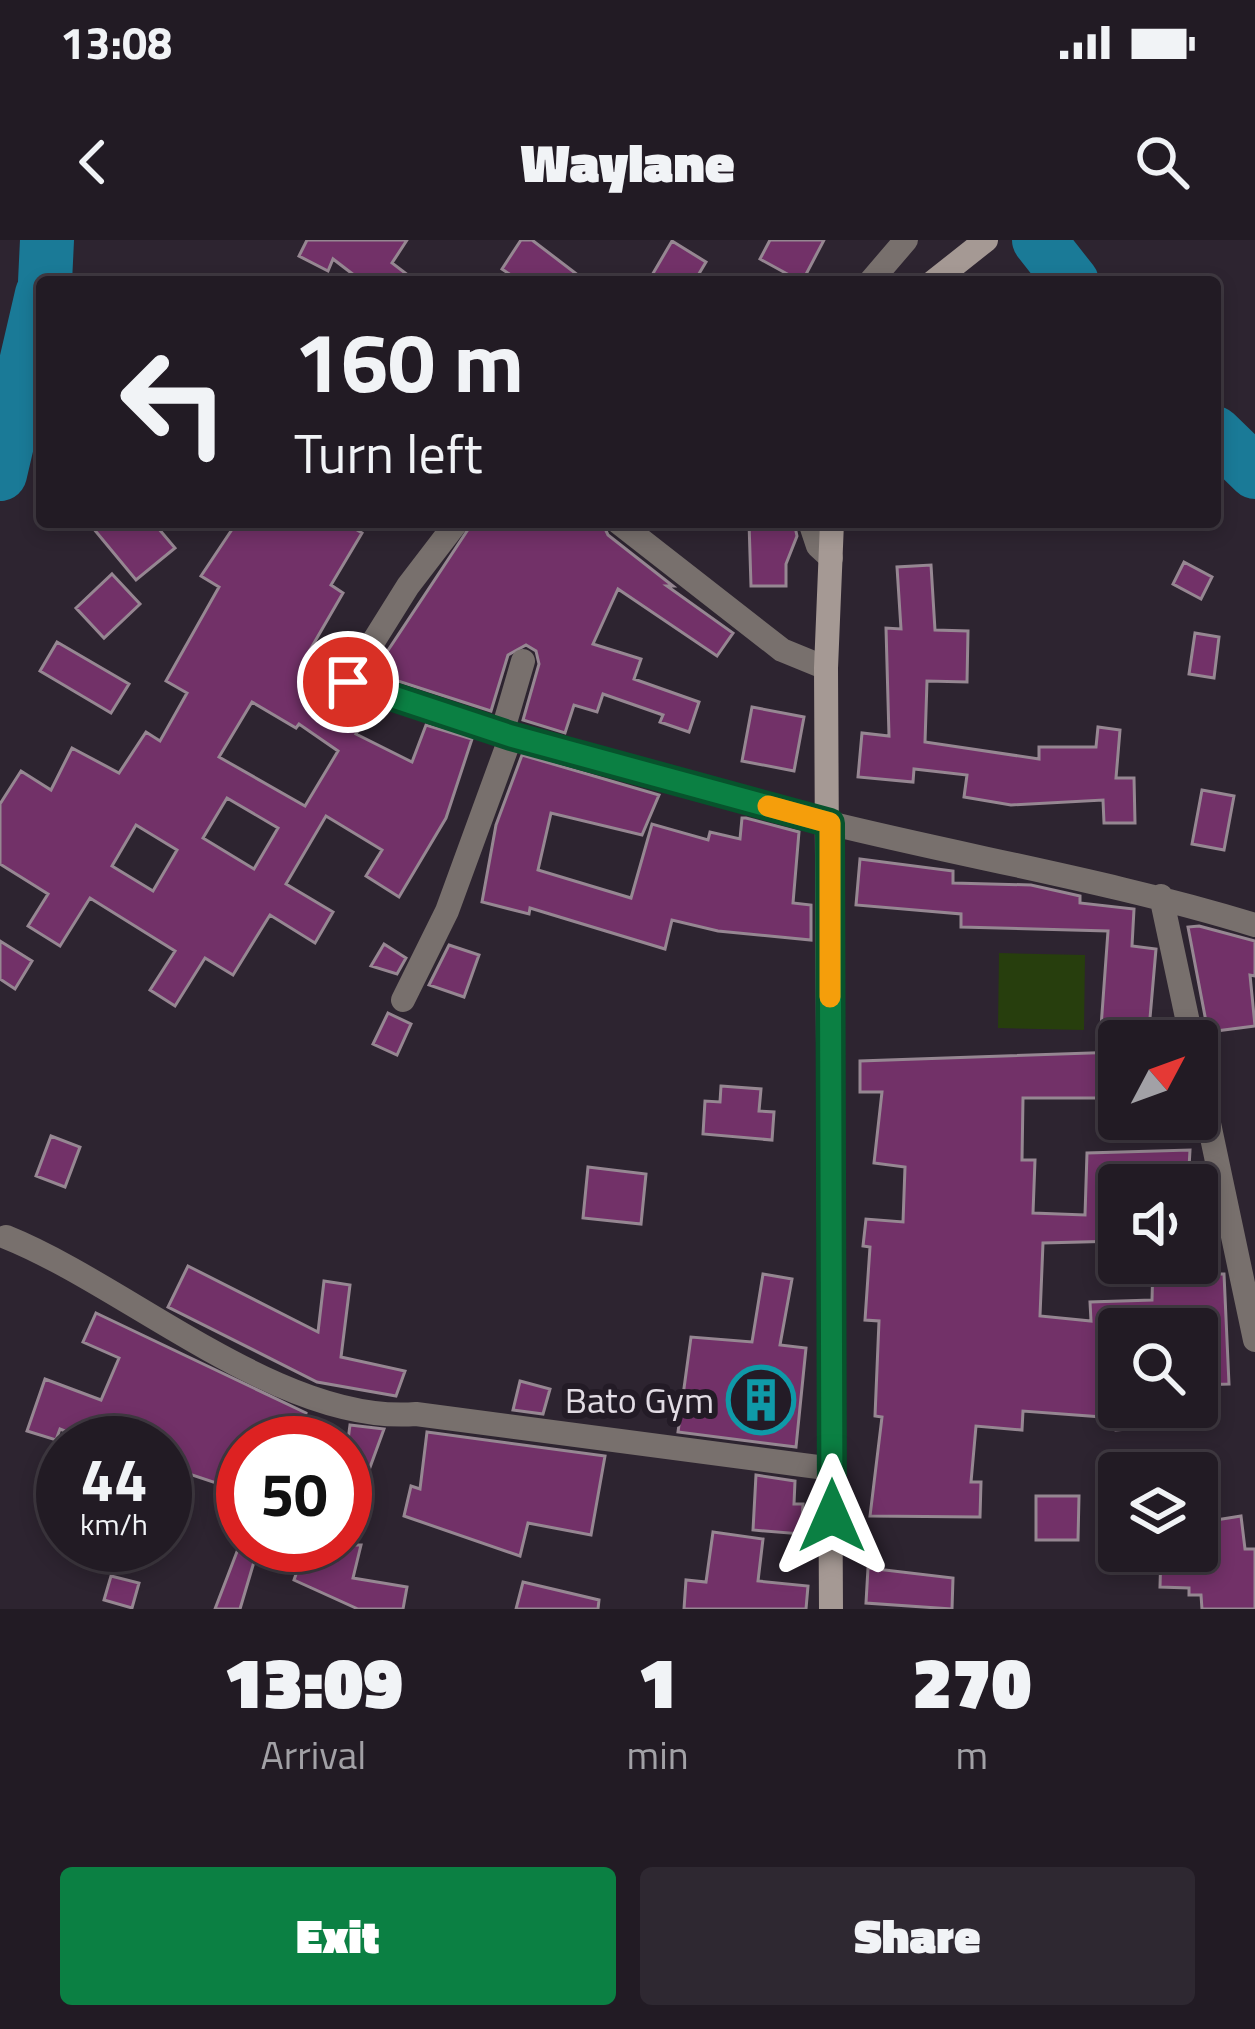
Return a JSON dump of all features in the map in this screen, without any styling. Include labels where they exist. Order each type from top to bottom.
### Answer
[{"type":"main road","points":[[941,275],[986,240]]},
{"type":"main road","points":[[831,1609],[826,668],[832,528]]},
{"type":"street","points":[[875,276],[906,240]]},
{"type":"street","points":[[452,528],[408,586],[348,682],[507,735],[830,823],[1161,896],[1255,925]]},
{"type":"street","points":[[626,528],[782,650],[826,668]]},
{"type":"street","points":[[812,528],[818,546],[831,558]]},
{"type":"street","points":[[403,1000],[447,911],[507,735],[523,661]]},
{"type":"street","points":[[1161,896],[1188,1020]]},
{"type":"street","points":[[1213,1140],[1255,1340]]},
{"type":"street","points":[[6,1237],[56,1258],[216,1354],[294,1389],[387,1418],[416,1414],[507,1431],[832,1469]]},
{"type":"green space","points":[[999,953],[1085,955],[1084,1030],[998,1028]]},
{"type":"building","points":[[307,240],[407,240],[392,263],[409,276],[355,276],[333,259],[328,271],[299,256]]},
{"type":"building","points":[[521,240],[532,240],[579,276],[512,276],[502,269]]},
{"type":"building","points":[[770,240],[824,240],[805,276],[791,276],[760,259]]},
{"type":"building","points":[[672,241],[706,262],[698,276],[652,276]]},
{"type":"building","points":[[93,528],[158,528],[175,548],[136,580]]},
{"type":"building","points":[[233,528],[354,528],[362,533],[331,585],[343,593],[310,650],[339,666],[332,681],[336,693],[374,708],[356,734],[412,762],[426,725],[472,739],[446,818],[399,897],[366,876],[382,850],[326,816],[286,884],[333,912],[315,943],[270,915],[233,975],[205,958],[175,1006],[150,990],[175,951],[90,898],[60,946],[28,926],[48,894],[0,864],[0,804],[21,771],[51,790],[72,748],[119,773],[146,732],[160,741],[187,693],[166,681],[219,587],[201,576]],"holes":[[[252,702],[296,728],[299,724],[338,751],[305,806],[219,757]],[[227,798],[278,828],[254,869],[203,838]],[[136,825],[177,850],[153,891],[112,866]]]},
{"type":"building","points":[[469,528],[605,528],[673,586],[667,586],[733,633],[717,656],[618,589],[593,644],[641,659],[634,679],[699,702],[689,732],[660,722],[663,715],[603,694],[597,712],[574,705],[565,733],[523,720],[539,664],[536,651],[526,645],[508,655],[491,711],[373,673]]},
{"type":"building","points":[[749,528],[795,528],[786,586],[751,586]]},
{"type":"building","points":[[1184,562],[1212,577],[1201,599],[1173,584]]},
{"type":"building","points":[[931,565],[935,630],[968,631],[967,682],[927,681],[925,742],[1039,759],[1039,747],[1096,747],[1098,727],[1120,730],[1116,778],[1134,778],[1135,823],[1104,823],[1103,800],[1011,805],[964,797],[967,775],[914,769],[913,782],[858,777],[862,733],[889,736],[886,628],[901,629],[897,567]]},
{"type":"building","points":[[112,574],[140,604],[104,638],[76,608]]},
{"type":"building","points":[[1195,633],[1219,637],[1214,678],[1189,674]]},
{"type":"building","points":[[57,642],[129,684],[111,713],[40,671]]},
{"type":"building","points":[[752,707],[804,717],[794,771],[742,761]]},
{"type":"building","points":[[522,755],[659,795],[642,835],[551,813],[538,870],[631,898],[652,824],[708,840],[710,832],[740,839],[742,818],[746,818],[799,832],[793,903],[811,905],[811,940],[718,931],[672,920],[665,949],[530,908],[529,914],[482,902],[496,825]]},
{"type":"building","points":[[1202,790],[1234,796],[1224,850],[1192,844]]},
{"type":"building","points":[[860,859],[953,871],[953,883],[1031,885],[1080,896],[1080,903],[1134,909],[1132,946],[1156,949],[1150,1020],[1102,1020],[1108,931],[961,927],[961,914],[856,905]]},
{"type":"building","points":[[1188,927],[1255,941],[1255,976],[1250,975],[1255,1026],[1218,1031],[1218,1020],[1206,1020]]},
{"type":"building","points":[[0,941],[32,961],[15,989],[0,979]]},
{"type":"building","points":[[384,944],[406,958],[397,974],[371,966]]},
{"type":"building","points":[[449,945],[479,955],[464,997],[429,985]]},
{"type":"building","points":[[388,1013],[411,1024],[397,1055],[373,1044]]},
{"type":"building","points":[[1098,1053],[1098,1098],[1023,1098],[1022,1160],[1035,1160],[1033,1213],[1085,1215],[1087,1153],[1190,1150],[1189,1164],[1098,1164],[1098,1242],[1043,1243],[1040,1316],[1091,1321],[1090,1302],[1152,1300],[1152,1284],[1218,1284],[1218,1267],[1219,1274],[1224,1274],[1229,1384],[1218,1384],[1218,1308],[1098,1308],[1098,1417],[1023,1411],[1022,1430],[976,1426],[971,1482],[981,1482],[980,1517],[870,1516],[882,1417],[875,1416],[879,1321],[865,1320],[870,1247],[863,1246],[866,1219],[903,1222],[905,1167],[874,1163],[882,1092],[860,1092],[860,1061]]},
{"type":"building","points":[[721,1086],[761,1089],[759,1111],[774,1112],[772,1140],[703,1134],[705,1101],[720,1102]]},
{"type":"building","points":[[51,1136],[80,1147],[65,1187],[36,1176]]},
{"type":"building","points":[[588,1167],[646,1174],[641,1224],[583,1218]]},
{"type":"building","points":[[188,1266],[318,1332],[324,1281],[350,1285],[341,1357],[405,1371],[396,1396],[317,1382],[168,1307]]},
{"type":"building","points":[[763,1274],[792,1279],[780,1345],[806,1348],[796,1447],[678,1432],[691,1337],[752,1342]]},
{"type":"building","points":[[96,1313],[305,1416],[216,1416],[216,1483],[192,1475],[192,1416],[36,1416],[36,1434],[27,1431],[45,1379],[101,1400],[119,1358],[83,1342]]},
{"type":"building","points":[[520,1381],[550,1389],[543,1414],[513,1410]]},
{"type":"building","points":[[372,1428],[384,1429],[372,1462]]},
{"type":"building","points":[[427,1432],[605,1456],[591,1535],[528,1523],[520,1556],[404,1516],[411,1486],[420,1489]]},
{"type":"building","points":[[756,1475],[795,1481],[794,1504],[803,1504],[801,1534],[753,1530]]},
{"type":"building","points":[[1036,1496],[1079,1496],[1078,1540],[1036,1540]]},
{"type":"building","points":[[1241,1516],[1245,1549],[1255,1549],[1255,1609],[1202,1609],[1201,1595],[1189,1595],[1189,1588],[1160,1587],[1160,1572],[1218,1572],[1218,1520]]},
{"type":"building","points":[[713,1532],[763,1539],[758,1581],[808,1586],[806,1609],[684,1609],[686,1580],[706,1582]]},
{"type":"building","points":[[868,1568],[953,1578],[952,1609],[866,1603]]},
{"type":"building","points":[[229,1572],[251,1572],[240,1609],[215,1609]]},
{"type":"building","points":[[297,1572],[354,1572],[353,1578],[407,1587],[403,1609],[358,1609],[294,1580]]},
{"type":"building","points":[[111,1576],[139,1583],[132,1608],[104,1600]]},
{"type":"building","points":[[523,1582],[599,1600],[598,1609],[516,1609]]},
{"type":"waterway","points":[[45,276],[47,240]]},
{"type":"waterway","points":[[1039,240],[1067,276]]},
{"type":"waterway","points":[[0,474],[36,320]]},
{"type":"waterway","points":[[1221,439],[1255,472]]},
{"type":"slow traffic","points":[[768,806],[830,823],[830,997]]},
{"type":"place","name":"Bato Gym","points":[[761,1400]]},
{"type":"route","points":[[348,682],[511,736],[830,823],[832,1516]]}]
